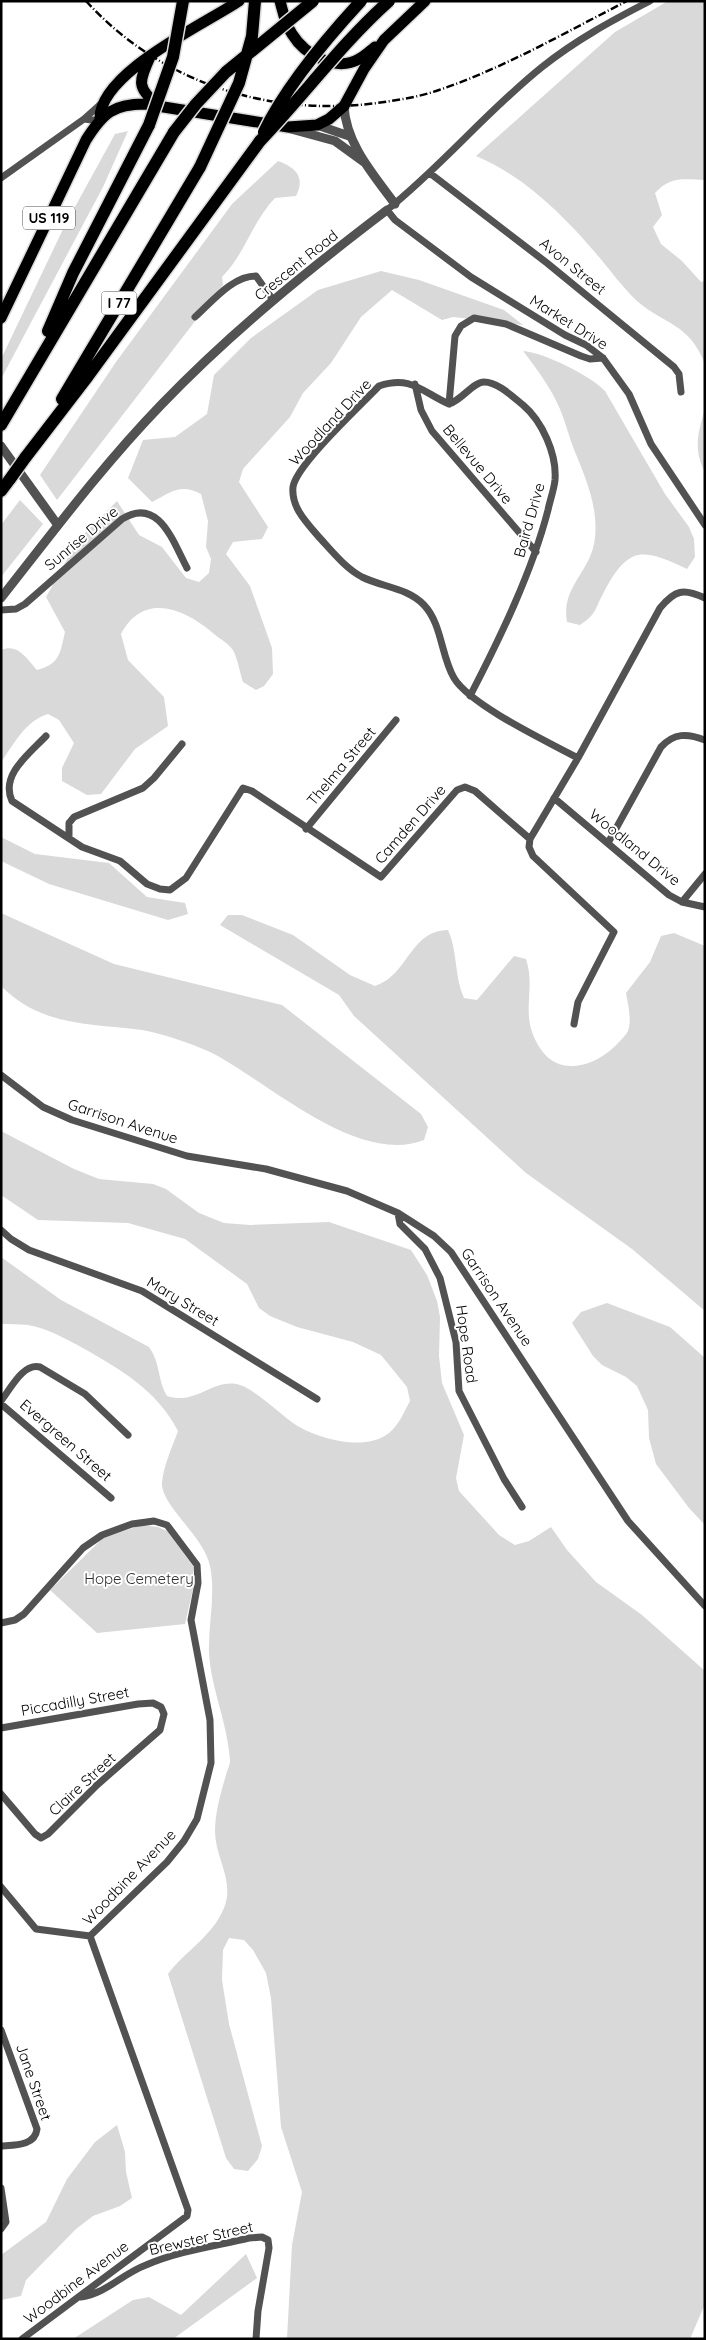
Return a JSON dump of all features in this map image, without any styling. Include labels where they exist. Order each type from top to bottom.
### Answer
[{"type":"highway","points":[[32,369],[73,273],[149,125],[174,57],[184,1]]},
{"type":"highway","name":"I 77","points":[[1,491],[38,439],[200,167],[239,83],[252,36],[255,1]]},
{"type":"highway","points":[[1,425],[32,369],[174,132],[196,104],[226,72],[313,1]]},
{"type":"highway","points":[[260,141],[274,112],[310,63],[361,1]]},
{"type":"highway","points":[[38,439],[88,376],[260,141],[286,114],[341,48],[389,1]]},
{"type":"main road","name":"US 119","points":[[100,120],[99,114],[105,100],[127,73],[150,55],[239,1]]},
{"type":"main road","points":[[280,1],[292,34],[301,46],[330,63],[347,63],[358,60],[384,40],[425,1]]},
{"type":"main road","points":[[317,125],[344,106],[364,70],[384,40]]},
{"type":"main road","points":[[150,55],[141,81],[142,89],[160,107]]},
{"type":"main road","name":"US 119","points":[[1,318],[86,140],[100,120],[116,106],[126,104],[160,107],[288,127],[317,125]]},
{"type":"street","name":"Crescent Road","points":[[1,598],[57,524],[161,405],[273,300],[431,174],[542,68],[596,28],[650,1]]},
{"type":"street","points":[[1,178],[84,119],[105,100]]},
{"type":"street","points":[[317,125],[349,136],[344,106]]},
{"type":"street","points":[[84,119],[96,118],[100,120]]},
{"type":"street","points":[[288,127],[335,141],[365,162]]},
{"type":"street","name":"Market Drive","points":[[349,136],[391,207],[394,220],[471,277],[565,335],[586,345],[604,358],[629,394],[651,444],[705,525]]},
{"type":"street","name":"Avon Street","points":[[431,174],[547,263],[674,367],[680,374],[681,392]]},
{"type":"street","points":[[195,317],[238,280],[247,276],[256,276],[273,300]]},
{"type":"street","points":[[415,384],[435,398],[449,404],[455,336],[461,326],[474,318],[506,324],[590,359],[604,358]]},
{"type":"street","name":"Woodland Drive","points":[[415,384],[390,382],[379,386],[307,462],[293,487],[296,505],[303,519],[351,569],[362,577],[414,597],[424,605],[431,614],[454,678],[470,696],[578,758]]},
{"type":"street","name":"Baird Drive","points":[[449,404],[457,402],[477,384],[484,382],[494,385],[510,395],[530,411],[541,426],[549,445],[555,480],[536,552],[470,696]]},
{"type":"street","name":"Bellevue Drive","points":[[415,384],[421,410],[432,431],[536,552]]},
{"type":"street","points":[[1,446],[57,524]]},
{"type":"street","name":"Sunrise Drive","points":[[1,610],[16,609],[25,604],[132,512],[144,512],[155,516],[165,527],[187,568]]},
{"type":"street","points":[[574,1024],[578,1002],[614,932],[533,856],[529,847],[530,839],[578,758],[665,602],[670,596],[679,592],[694,593],[705,598]]},
{"type":"street","name":"Thelma Street","points":[[306,829],[396,720]]},
{"type":"street","points":[[608,843],[661,747],[668,739],[679,734],[695,736],[705,740]]},
{"type":"street","name":"Camden Drive","points":[[46,736],[14,770],[6,784],[7,793],[12,801],[82,847],[120,861],[147,884],[160,889],[170,890],[186,878],[243,788],[252,791],[306,829],[381,877],[457,790],[465,787],[475,791],[530,839]]},
{"type":"street","points":[[68,837],[69,823],[74,817],[143,788],[154,778],[182,744]]},
{"type":"street","name":"Woodland Drive","points":[[554,798],[669,895],[682,902],[705,907]]},
{"type":"street","points":[[682,902],[705,874]]},
{"type":"street","name":"Garrison Avenue","points":[[1,1075],[43,1107],[72,1120],[187,1156],[266,1168],[347,1190],[398,1213],[434,1236],[451,1252],[628,1521],[705,1606]]},
{"type":"street","name":"Hope Road","points":[[398,1213],[400,1224],[425,1249],[440,1278],[456,1342],[459,1391],[504,1479],[522,1507]]},
{"type":"street","name":"Mary Street","points":[[1,1230],[11,1239],[29,1250],[142,1291],[316,1399]]},
{"type":"street","points":[[1,1402],[26,1369],[33,1365],[40,1367],[85,1394],[128,1436]]},
{"type":"street","name":"Evergreen Street","points":[[1,1402],[112,1498]]},
{"type":"street","name":"Woodbine Avenue","points":[[1,1622],[16,1620],[24,1614],[83,1548],[102,1535],[132,1524],[154,1521],[166,1525],[197,1565],[198,1583],[191,1620],[210,1720],[211,1763],[197,1819],[184,1842],[167,1862],[90,1936],[188,2210],[187,2216],[22,2339]]},
{"type":"street","name":"Piccadilly Street","points":[[1,1728],[153,1703]]},
{"type":"street","name":"Claire Street","points":[[1,1794],[34,1834],[41,1838],[48,1834],[97,1785],[160,1730],[164,1714],[161,1707],[153,1703]]},
{"type":"street","points":[[1,1887],[36,1928],[90,1936]]},
{"type":"street","name":"Jane Street","points":[[1,2030],[37,2129],[36,2136],[32,2141],[1,2146]]},
{"type":"street","points":[[1,2188],[6,2222],[1,2229]]},
{"type":"street","name":"Brewster Street","points":[[78,2297],[95,2294],[143,2266],[164,2258],[249,2238],[262,2237],[268,2240],[269,2248],[258,2311],[256,2339]]},
{"type":"green space","points":[[668,1],[705,1],[705,180],[672,181],[655,193],[662,215],[653,227],[661,244],[682,261],[701,282],[705,281],[705,364],[692,340],[676,326],[637,301],[572,227],[544,199],[512,175],[476,156],[615,32]]},
{"type":"green space","points":[[128,131],[103,187],[1,379],[1,359],[65,225],[115,134]]},
{"type":"green space","points":[[278,161],[289,166],[297,174],[300,183],[296,196],[275,198],[267,207],[237,258],[222,277],[223,285],[57,500],[40,475],[116,362],[232,204]]},
{"type":"green space","points":[[381,271],[419,280],[504,310],[523,325],[453,317],[442,320],[392,290],[361,317],[331,363],[303,393],[290,417],[243,469],[239,482],[268,527],[262,539],[233,542],[226,554],[250,586],[272,648],[273,674],[264,686],[256,690],[243,682],[233,649],[190,617],[165,608],[141,612],[130,621],[121,634],[128,660],[164,697],[168,726],[135,749],[101,794],[87,795],[62,781],[62,768],[74,743],[59,720],[48,714],[40,717],[27,727],[1,762],[1,650],[7,648],[17,650],[37,670],[45,668],[55,661],[60,652],[65,632],[46,597],[78,540],[117,501],[139,535],[162,547],[186,578],[199,582],[209,573],[211,559],[206,547],[208,521],[201,494],[188,489],[182,489],[171,492],[152,502],[128,478],[143,440],[175,437],[207,414],[214,375],[251,338],[318,290]]},
{"type":"green space","points":[[523,351],[532,352],[554,360],[589,379],[605,391],[665,494],[689,527],[694,539],[695,557],[687,569],[659,557],[639,555],[630,558],[621,565],[613,576],[593,614],[580,625],[567,622],[566,610],[571,590],[591,555],[595,532],[594,508],[588,485],[560,409],[548,386]]},
{"type":"green space","points":[[705,409],[705,472],[699,456],[698,441]]},
{"type":"green space","points":[[20,500],[43,524],[1,577],[1,525]]},
{"type":"green space","points":[[1,837],[35,854],[109,863],[147,897],[185,903],[188,914],[168,920],[49,884],[1,861]]},
{"type":"green space","points":[[1,913],[114,964],[282,1005],[421,1114],[428,1127],[424,1140],[398,1145],[371,1142],[343,1132],[315,1118],[236,1067],[198,1047],[142,1030],[67,1021],[33,1009],[1,986]]},
{"type":"green space","points":[[228,915],[242,915],[293,935],[350,975],[375,986],[395,973],[417,945],[435,932],[448,930],[464,998],[477,1000],[514,956],[526,959],[530,983],[530,1027],[542,1051],[551,1060],[571,1066],[592,1062],[601,1057],[626,1034],[630,1017],[626,993],[650,962],[661,936],[674,933],[705,946],[705,1311],[632,1249],[526,1173],[354,1016],[339,995],[220,925]]},
{"type":"green space","points":[[1,1131],[74,1169],[99,1179],[153,1184],[166,1189],[199,1213],[224,1223],[250,1225],[329,1222],[411,1250],[427,1275],[437,1301],[440,1317],[439,1356],[442,1383],[464,1435],[456,1478],[459,1491],[499,1535],[515,1545],[529,1541],[551,1527],[567,1550],[596,1582],[642,1615],[705,1671],[705,2304],[690,2339],[287,2339],[292,2245],[302,2192],[281,2127],[271,1998],[266,1973],[253,1950],[244,1940],[229,1938],[223,1950],[222,1980],[229,2024],[262,2146],[258,2159],[248,2171],[234,2169],[226,2158],[168,1974],[213,1927],[224,1908],[227,1898],[226,1879],[216,1841],[215,1824],[230,1761],[229,1747],[210,1666],[209,1642],[212,1577],[210,1566],[200,1543],[175,1511],[163,1491],[164,1469],[178,1431],[148,1392],[110,1364],[68,1340],[42,1328],[18,1324],[1,1324],[1,1257],[61,1300],[149,1347],[153,1353],[167,1396],[187,1397],[222,1385],[240,1385],[246,1387],[290,1421],[305,1430],[329,1439],[355,1443],[379,1439],[393,1430],[410,1401],[407,1387],[381,1355],[353,1342],[297,1327],[270,1316],[259,1308],[247,1284],[185,1239],[128,1223],[38,1220],[1,1195]]},
{"type":"green space","points":[[607,1303],[670,1327],[705,1358],[705,1525],[689,1508],[656,1464],[649,1438],[648,1410],[637,1386],[626,1377],[602,1365],[593,1356],[572,1323],[581,1312]]},
{"type":"green space","name":"Hope Cemetery","points":[[142,1525],[158,1527],[167,1531],[193,1566],[193,1589],[185,1624],[97,1633],[50,1590],[103,1538]]},
{"type":"green space","points":[[117,2125],[125,2152],[126,2172],[132,2198],[120,2206],[93,2216],[76,2229],[26,2280],[21,2296],[1,2300],[1,2255],[46,2222],[67,2179],[95,2142]]},
{"type":"green space","points":[[246,2254],[257,2278],[173,2339],[73,2339],[133,2300],[149,2297],[181,2315]]},
{"type":"railway","points":[[86,1],[116,30],[148,54],[182,73],[219,88],[257,98],[296,104],[336,106],[393,101],[439,90],[511,60],[627,1]]}]
